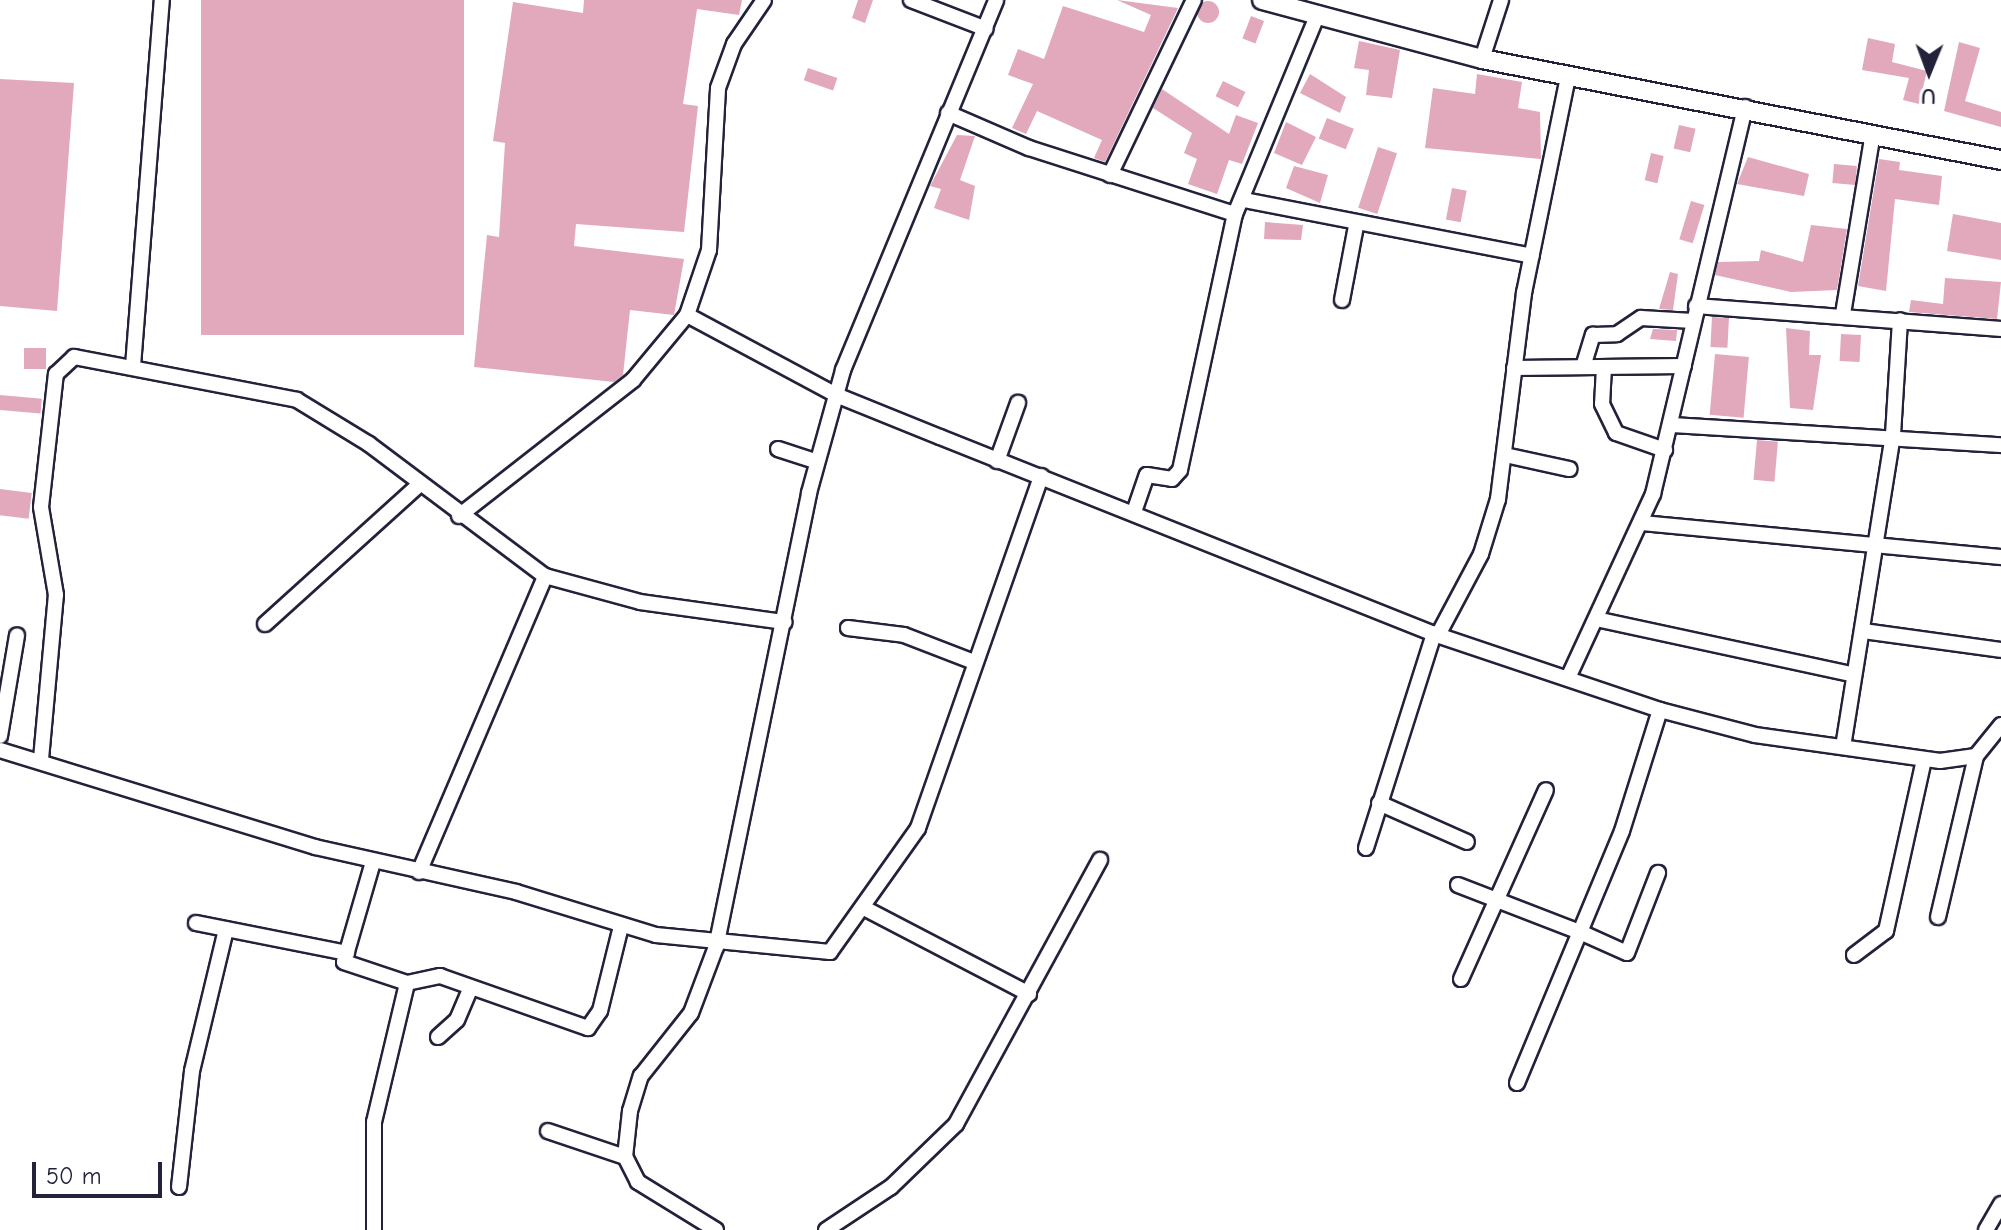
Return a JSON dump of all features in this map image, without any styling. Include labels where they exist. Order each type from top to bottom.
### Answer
[{"type":"main road","points":[[1262,0],[1482,59],[1745,107],[2001,160]]},
{"type":"street","points":[[133,366],[162,0]]},
{"type":"street","points":[[459,516],[633,380],[687,315],[709,250],[718,88],[734,44],[764,0]]},
{"type":"street","points":[[911,0],[986,29]]},
{"type":"street","points":[[716,1230],[638,1182],[625,1157],[641,1076],[691,1013],[716,947],[816,461],[866,301],[996,0]]},
{"type":"street","points":[[1110,175],[1194,0]]},
{"type":"street","points":[[1482,59],[1501,0]]},
{"type":"street","points":[[1134,512],[1147,475],[1172,479],[1180,470],[1235,214],[1244,200],[1317,16]]},
{"type":"street","points":[[1366,848],[1436,634],[1489,533],[1505,455],[1514,368],[1532,256],[1568,76]]},
{"type":"street","points":[[1568,678],[1641,523],[1665,450],[1745,107]]},
{"type":"street","points":[[948,113],[1110,175],[1235,214]]},
{"type":"street","points":[[1843,314],[1873,133]]},
{"type":"street","points":[[1244,200],[1356,226],[1532,256]]},
{"type":"street","points":[[1342,300],[1356,226]]},
{"type":"street","points":[[1583,367],[1593,335],[1617,334],[1641,318],[1695,313],[1843,314],[2001,329]]},
{"type":"street","points":[[687,315],[836,395],[1436,634],[1660,710],[1755,735],[1924,760],[1976,756]]},
{"type":"street","points":[[1843,747],[1850,674],[1863,631],[1893,435],[1900,320]]},
{"type":"street","points":[[41,759],[56,595],[41,507],[56,374],[74,357],[275,391],[369,444],[459,516],[545,576],[640,602],[785,622]]},
{"type":"street","points":[[1514,368],[1684,366]]},
{"type":"street","points":[[1604,367],[1602,404],[1616,433],[1665,450]]},
{"type":"street","points":[[997,461],[1018,403]]},
{"type":"street","points":[[1671,425],[1893,435],[2001,445]]},
{"type":"street","points":[[778,449],[816,461]]},
{"type":"street","points":[[1505,455],[1569,469]]},
{"type":"street","points":[[0,750],[41,759],[373,862],[621,926],[716,947],[830,952],[866,909],[918,828],[1041,476]]},
{"type":"street","points":[[265,624],[419,485]]},
{"type":"street","points":[[1641,523],[2001,557]]},
{"type":"street","points":[[419,872],[545,576]]},
{"type":"street","points":[[1596,619],[1850,674]]},
{"type":"street","points":[[848,628],[904,635],[974,662]]},
{"type":"street","points":[[1863,631],[2001,650]]},
{"type":"street","points":[[0,736],[17,635]]},
{"type":"street","points":[[1517,1083],[1622,831],[1660,710]]},
{"type":"street","points":[[1938,917],[1976,756],[2001,725]]},
{"type":"street","points":[[1854,955],[1886,931],[1924,760]]},
{"type":"street","points":[[1461,979],[1546,790]]},
{"type":"street","points":[[1379,803],[1467,842]]},
{"type":"street","points":[[826,1230],[891,1187],[956,1124],[1100,860]]},
{"type":"street","points":[[373,862],[344,962],[407,983],[432,974],[593,1027],[621,926]]},
{"type":"street","points":[[1458,885],[1631,954],[1658,873]]},
{"type":"street","points":[[866,909],[1029,994]]},
{"type":"street","points":[[196,923],[347,953]]},
{"type":"street","points":[[179,1187],[192,1071],[226,929]]},
{"type":"street","points":[[374,1230],[374,1122],[407,983]]},
{"type":"street","points":[[438,1037],[457,1020],[470,989]]},
{"type":"street","points":[[548,1131],[625,1157]]},
{"type":"street","points":[[1986,1230],[2001,1204]]},
{"type":"building","points":[[201,0],[464,0],[464,335],[201,335]]},
{"type":"building","points":[[584,0],[742,0],[739,15],[697,9],[683,104],[698,106],[684,232],[576,224],[574,246],[684,259],[674,315],[630,310],[623,375],[614,382],[474,367],[487,235],[499,237],[505,143],[493,141],[513,2],[583,13]]},
{"type":"building","points":[[858,0],[873,0],[865,23],[852,18]]},
{"type":"building","points":[[1117,0],[1178,8],[1105,162],[1094,158],[1102,140],[1037,111],[1026,134],[1012,128],[1033,84],[1008,75],[1018,49],[1044,59],[1063,6],[1144,32],[1151,15]]},
{"type":"building","points":[[1208,1],[1216,4],[1219,12],[1216,20],[1208,23],[1200,20],[1197,12],[1200,4]]},
{"type":"building","points":[[1251,16],[1264,21],[1255,43],[1242,38]]},
{"type":"building","points":[[1868,38],[1895,44],[1892,62],[1927,71],[1919,104],[1903,100],[1909,78],[1862,70]]},
{"type":"building","points":[[1359,41],[1400,50],[1392,98],[1366,95],[1369,70],[1354,68]]},
{"type":"building","points":[[1959,42],[1980,48],[1965,101],[2001,112],[2001,127],[1944,111]]},
{"type":"building","points":[[808,68],[837,78],[833,90],[804,80]]},
{"type":"building","points":[[1310,74],[1346,97],[1340,113],[1300,93]]},
{"type":"building","points":[[1477,74],[1522,82],[1518,108],[1540,112],[1541,159],[1425,148],[1433,88],[1475,94]]},
{"type":"building","points":[[0,79],[74,83],[57,311],[0,306]]},
{"type":"building","points":[[1223,81],[1245,92],[1238,107],[1216,96]]},
{"type":"building","points":[[1162,89],[1229,134],[1236,115],[1258,123],[1242,164],[1229,160],[1217,194],[1188,184],[1197,159],[1184,153],[1192,133],[1153,108]]},
{"type":"building","points":[[1327,118],[1354,129],[1346,149],[1319,138]]},
{"type":"building","points":[[1286,122],[1316,137],[1302,165],[1274,153]]},
{"type":"building","points":[[1679,125],[1696,129],[1690,152],[1674,148]]},
{"type":"building","points":[[957,135],[975,136],[960,180],[975,186],[969,220],[934,208],[941,189],[930,186]]},
{"type":"building","points":[[1378,147],[1397,153],[1377,214],[1358,208]]},
{"type":"building","points":[[1651,153],[1664,156],[1657,183],[1645,180]]},
{"type":"building","points":[[1748,157],[1809,174],[1804,196],[1737,184]]},
{"type":"building","points":[[1879,159],[1900,162],[1899,170],[1942,176],[1939,205],[1895,199],[1886,291],[1858,286]]},
{"type":"building","points":[[1834,164],[1857,166],[1855,185],[1832,183]]},
{"type":"building","points":[[1294,166],[1328,175],[1320,203],[1286,188]]},
{"type":"building","points":[[1452,188],[1467,191],[1461,222],[1446,219]]},
{"type":"building","points":[[1691,201],[1704,205],[1693,243],[1679,239]]},
{"type":"building","points":[[1953,214],[2001,223],[2001,260],[1947,251]]},
{"type":"building","points":[[1265,222],[1303,225],[1301,240],[1264,239]]},
{"type":"building","points":[[1811,225],[1847,229],[1837,290],[1791,292],[1715,275],[1718,262],[1759,261],[1761,250],[1803,262]]},
{"type":"building","points":[[1670,272],[1678,274],[1673,310],[1659,309]]},
{"type":"building","points":[[1945,278],[2001,282],[1997,319],[1909,312],[1911,300],[1943,304]]},
{"type":"building","points":[[1712,317],[1729,318],[1727,348],[1710,347]]},
{"type":"building","points":[[1786,328],[1810,331],[1809,355],[1821,355],[1813,410],[1790,408]]},
{"type":"building","points":[[1653,329],[1677,330],[1676,341],[1650,339]]},
{"type":"building","points":[[1841,334],[1861,335],[1860,362],[1840,361]]},
{"type":"building","points":[[24,348],[46,348],[46,369],[24,369]]},
{"type":"building","points":[[1715,354],[1749,357],[1744,418],[1710,415]]},
{"type":"building","points":[[0,395],[42,399],[41,414],[0,410]]},
{"type":"building","points":[[1757,440],[1778,442],[1774,482],[1754,480]]},
{"type":"building","points":[[0,489],[32,493],[29,519],[0,515]]}]
